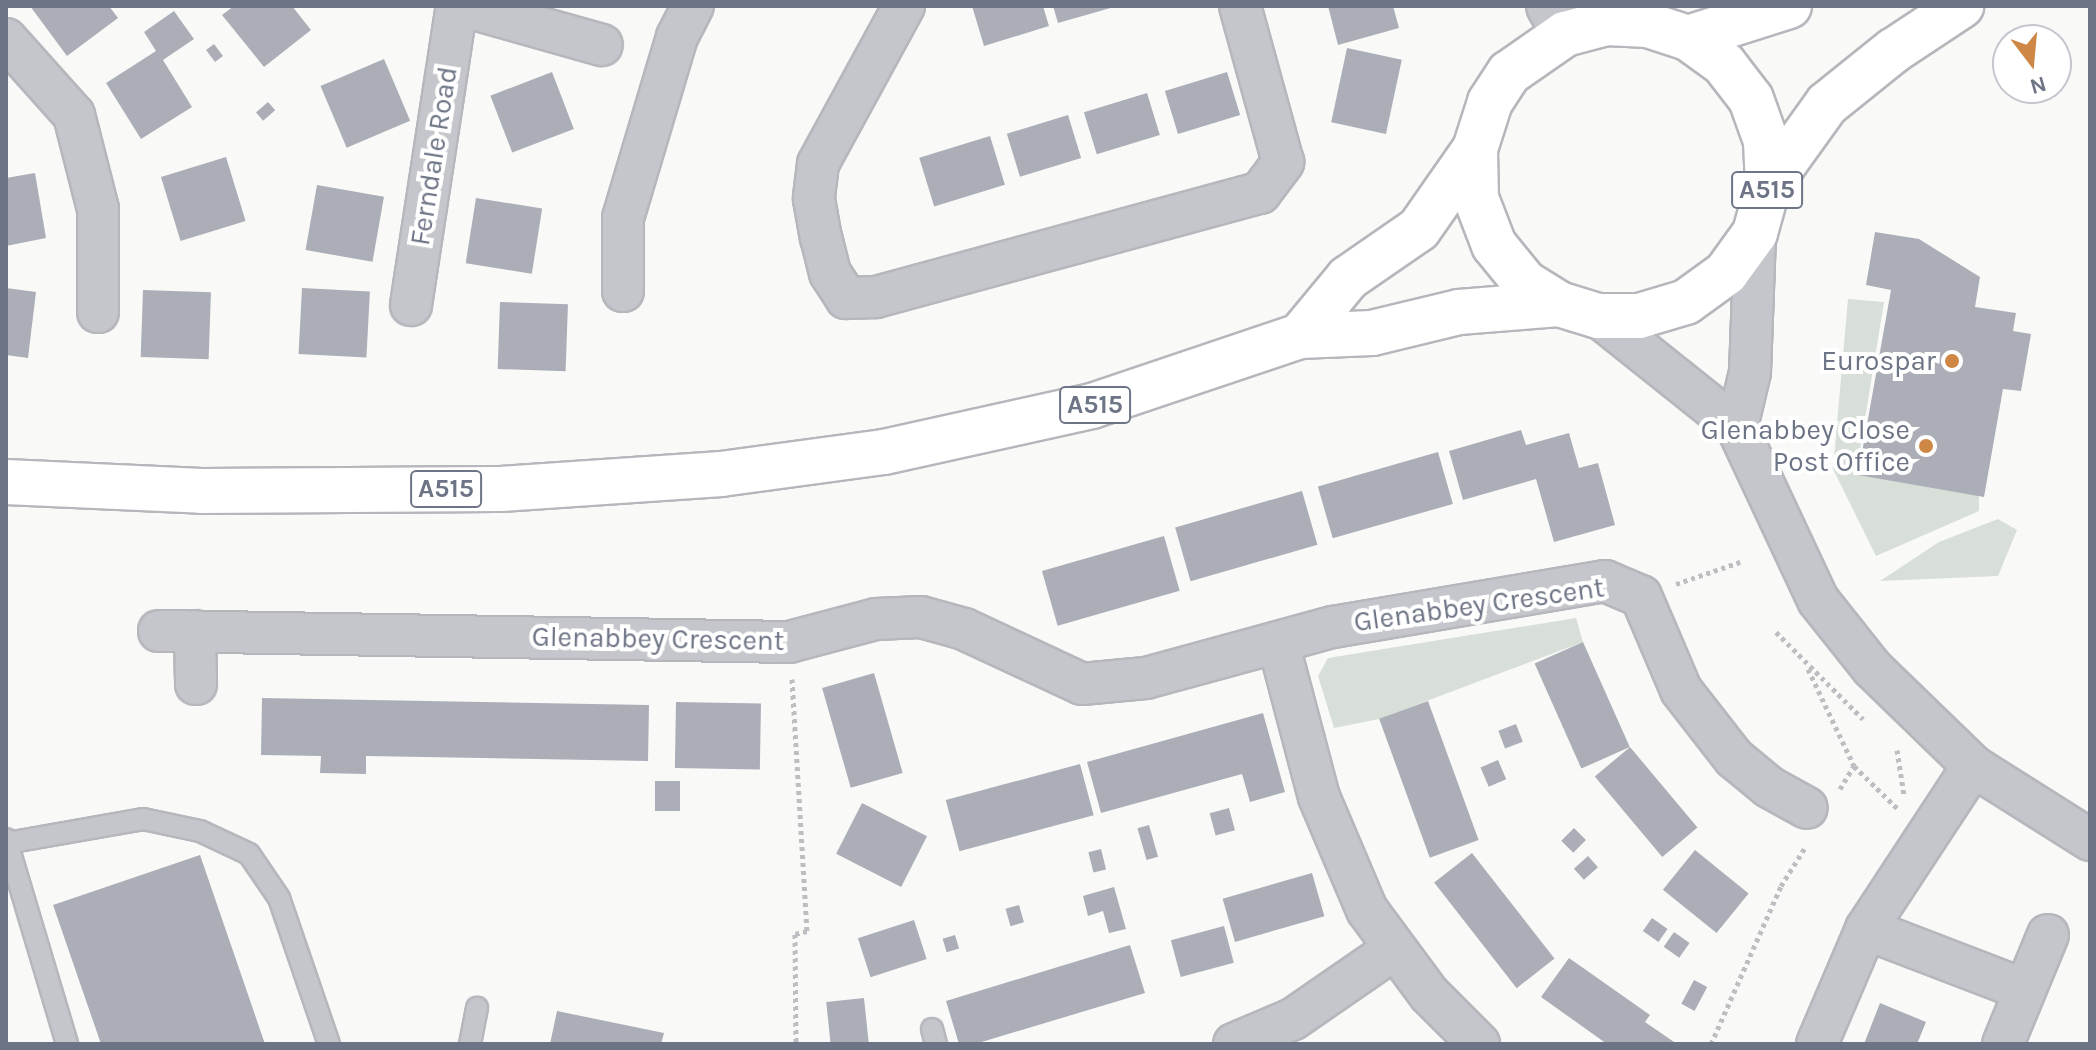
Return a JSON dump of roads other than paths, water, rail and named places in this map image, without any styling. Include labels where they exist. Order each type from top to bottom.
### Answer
[{"type":"highway","points":[[1688,38],[1789,6]]},
{"type":"highway","name":"A515","points":[[1768,186],[1827,104],[1893,51],[1961,6]]},
{"type":"highway","name":"A515","points":[[6,482],[202,491],[485,489],[721,474],[884,452],[1092,406],[1300,336],[1372,333],[1459,312],[1579,310],[1639,316],[1686,302],[1726,273],[1755,233],[1768,186],[1766,141],[1751,99],[1724,64],[1688,38],[1648,25],[1557,20],[1509,73],[1490,102],[1475,149],[1419,229],[1348,278],[1300,336]]},
{"type":"highway","name":"A515","points":[[1475,149],[1476,198],[1494,245],[1525,283],[1579,310]]},
{"type":"street","name":"Ferndale Road","points":[[411,305],[460,6],[602,45]]},
{"type":"street","points":[[623,291],[623,218],[677,37],[693,6]]},
{"type":"street","points":[[904,6],[818,164],[814,199],[821,237],[830,273],[846,298],[876,297],[1260,193],[1283,162],[1240,6]]},
{"type":"street","points":[[6,39],[74,115],[98,209],[98,312]]},
{"type":"street","points":[[1737,427],[1750,372],[1755,233]]},
{"type":"street","points":[[1579,310],[1737,427],[1818,600],[1872,668],[1973,766],[2090,840]]},
{"type":"street","name":"Glenabbey Crescent","points":[[196,684],[177,631],[789,642],[876,619],[921,617],[964,629],[1082,684],[1146,678],[1333,627],[1605,581],[1641,596],[1681,690],[1705,724],[1769,787],[1818,814]]},
{"type":"street","points":[[1278,642],[1334,835],[1367,910],[1393,950],[1479,1044]]},
{"type":"street","points":[[1817,1044],[1866,929],[1973,766]]},
{"type":"street","points":[[1866,929],[2025,990]]},
{"type":"street","points":[[2003,1044],[2048,935]]},
{"type":"street","points":[[1234,1044],[1293,1019],[1393,950]]},
{"type":"lane","points":[[67,1044],[7,841],[143,819],[200,831],[249,854],[279,898],[329,1044]]},
{"type":"lane","points":[[470,1044],[477,1008]]},
{"type":"place","name":"Eurospar","points":[[1952,361]]},
{"type":"place","name":"Glenabbey Close Post Office","points":[[1926,446]]}]
